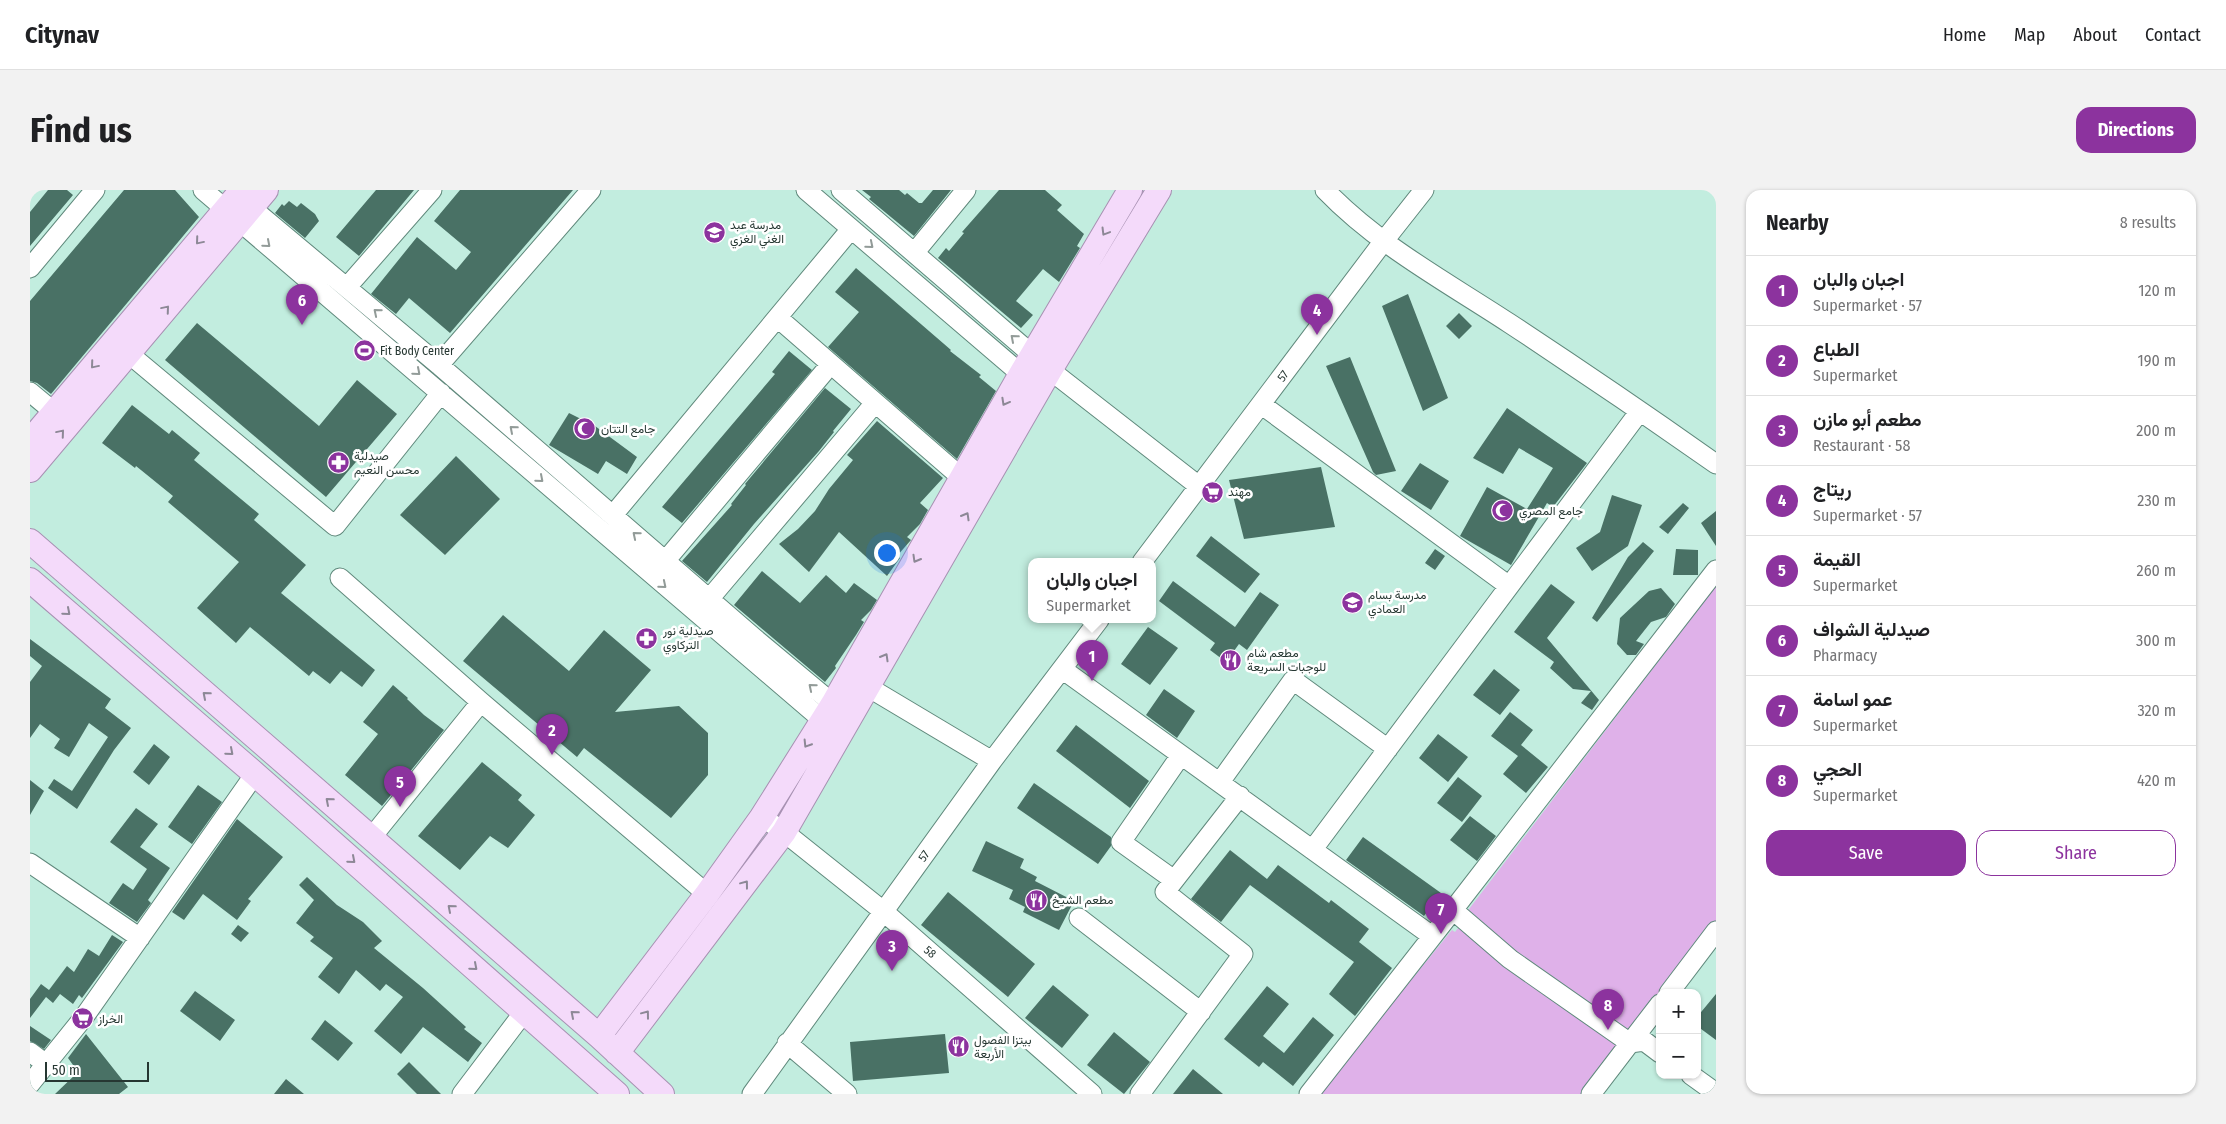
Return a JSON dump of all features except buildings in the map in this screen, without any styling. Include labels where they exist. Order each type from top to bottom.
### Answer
[{"type":"main road","points":[[30,441],[238,202],[266,190]]},
{"type":"main road","points":[[617,1053],[784,832],[836,719],[962,478],[1130,190]]},
{"type":"main road","points":[[599,1036],[836,719],[868,687],[1046,378],[1159,190]]},
{"type":"main road","points":[[30,470],[128,353],[238,202]]},
{"type":"main road","points":[[30,541],[599,1036],[662,1094]]},
{"type":"main road","points":[[30,580],[255,774],[617,1094]]},
{"type":"street","points":[[30,268],[95,190]]},
{"type":"street","points":[[203,190],[238,202],[347,287],[710,598],[753,637],[836,719]]},
{"type":"street","points":[[347,287],[432,190]]},
{"type":"street","points":[[439,365],[591,190]]},
{"type":"street","points":[[806,190],[851,229],[1027,364],[1200,487]]},
{"type":"street","points":[[841,190],[915,252],[1027,364]]},
{"type":"street","points":[[915,252],[966,190]]},
{"type":"street","points":[[1325,190],[1350,216],[1383,242],[1640,411],[1716,464]]},
{"type":"street","name":"57","points":[[1145,558],[1424,190]]},
{"type":"street","points":[[238,202],[441,393],[836,719]]},
{"type":"street","points":[[613,515],[851,229]]},
{"type":"street","points":[[778,318],[962,478]]},
{"type":"street","points":[[128,353],[335,526],[441,393]]},
{"type":"street","points":[[666,560],[830,365]]},
{"type":"street","points":[[30,392],[54,412]]},
{"type":"street","points":[[710,598],[875,403]]},
{"type":"street","points":[[1262,405],[1509,586]]},
{"type":"street","points":[[1313,849],[1640,411]]},
{"type":"street","points":[[1309,1094],[1716,570]]},
{"type":"street","points":[[340,578],[481,702],[707,894]]},
{"type":"street","name":"57","points":[[752,1094],[992,761],[1097,623]]},
{"type":"street","points":[[1062,669],[1432,936]]},
{"type":"street","points":[[1220,782],[1293,680],[1388,749]]},
{"type":"street","points":[[868,687],[992,761]]},
{"type":"street","points":[[371,838],[481,702]]},
{"type":"street","points":[[1174,880],[1121,842],[1181,755]]},
{"type":"street","points":[[30,1084],[84,1016],[255,774]]},
{"type":"street","points":[[1140,1094],[1243,954],[1165,892],[1240,796]]},
{"type":"street","name":"58","points":[[762,816],[883,911],[1092,1094]]},
{"type":"street","points":[[30,864],[140,938]]},
{"type":"street","points":[[1453,910],[1510,959],[1630,1043],[1644,1041],[1656,1049]]},
{"type":"street","points":[[1079,918],[1201,1012]]},
{"type":"street","points":[[1672,989],[1716,932]]},
{"type":"street","points":[[1591,1094],[1656,1009]]},
{"type":"street","points":[[462,1094],[524,1012]]},
{"type":"street","points":[[787,1043],[847,1094]]},
{"type":"street","points":[[30,1052],[46,1064]]},
{"type":"street","points":[[1696,1079],[1716,1094]]},
{"type":"shaded area","points":[[1716,586],[1716,927],[1667,989],[1656,989],[1656,1004],[1629,1037],[1515,954],[1466,913]]},
{"type":"shaded area","points":[[1462,923],[1624,1047],[1586,1094],[1318,1094],[1452,930],[1455,932]]},
{"type":"place","name":"مدرسة عبد الغني الغزي","points":[[714,232]]},
{"type":"place","name":"صيدلية الشواف","points":[[302,325]]},
{"type":"place","name":"ريتاج","points":[[1317,335]]},
{"type":"place","name":"Fit Body Center","points":[[364,351]]},
{"type":"place","name":"جامع التتان","points":[[585,429]]},
{"type":"place","name":"صيدلية محسن النعيم","points":[[338,463]]},
{"type":"place","name":"مهند","points":[[1212,492]]},
{"type":"place","name":"جامع المصري","points":[[1503,511]]},
{"type":"place","name":"مدرسة بسام العمادي","points":[[1352,602]]},
{"type":"place","name":"صيدلية نور التركاوي","points":[[647,638]]},
{"type":"place","name":"مطعم شام للوجبات السريعة","points":[[1231,660]]},
{"type":"place","name":"اجبان والبان","points":[[1092,681]]},
{"type":"place","name":"الطباع","points":[[552,755]]},
{"type":"place","name":"القيمة","points":[[400,807]]},
{"type":"place","name":"مطعم الشيخ","points":[[1036,900]]},
{"type":"place","name":"عمو اسامة","points":[[1441,934]]},
{"type":"place","name":"مطعم أبو مازن","points":[[892,971]]},
{"type":"place","name":"الخراز","points":[[82,1019]]},
{"type":"place","name":"الحجي","points":[[1608,1030]]},
{"type":"place","name":"بيتزا الفصول الأربعة","points":[[958,1047]]}]
